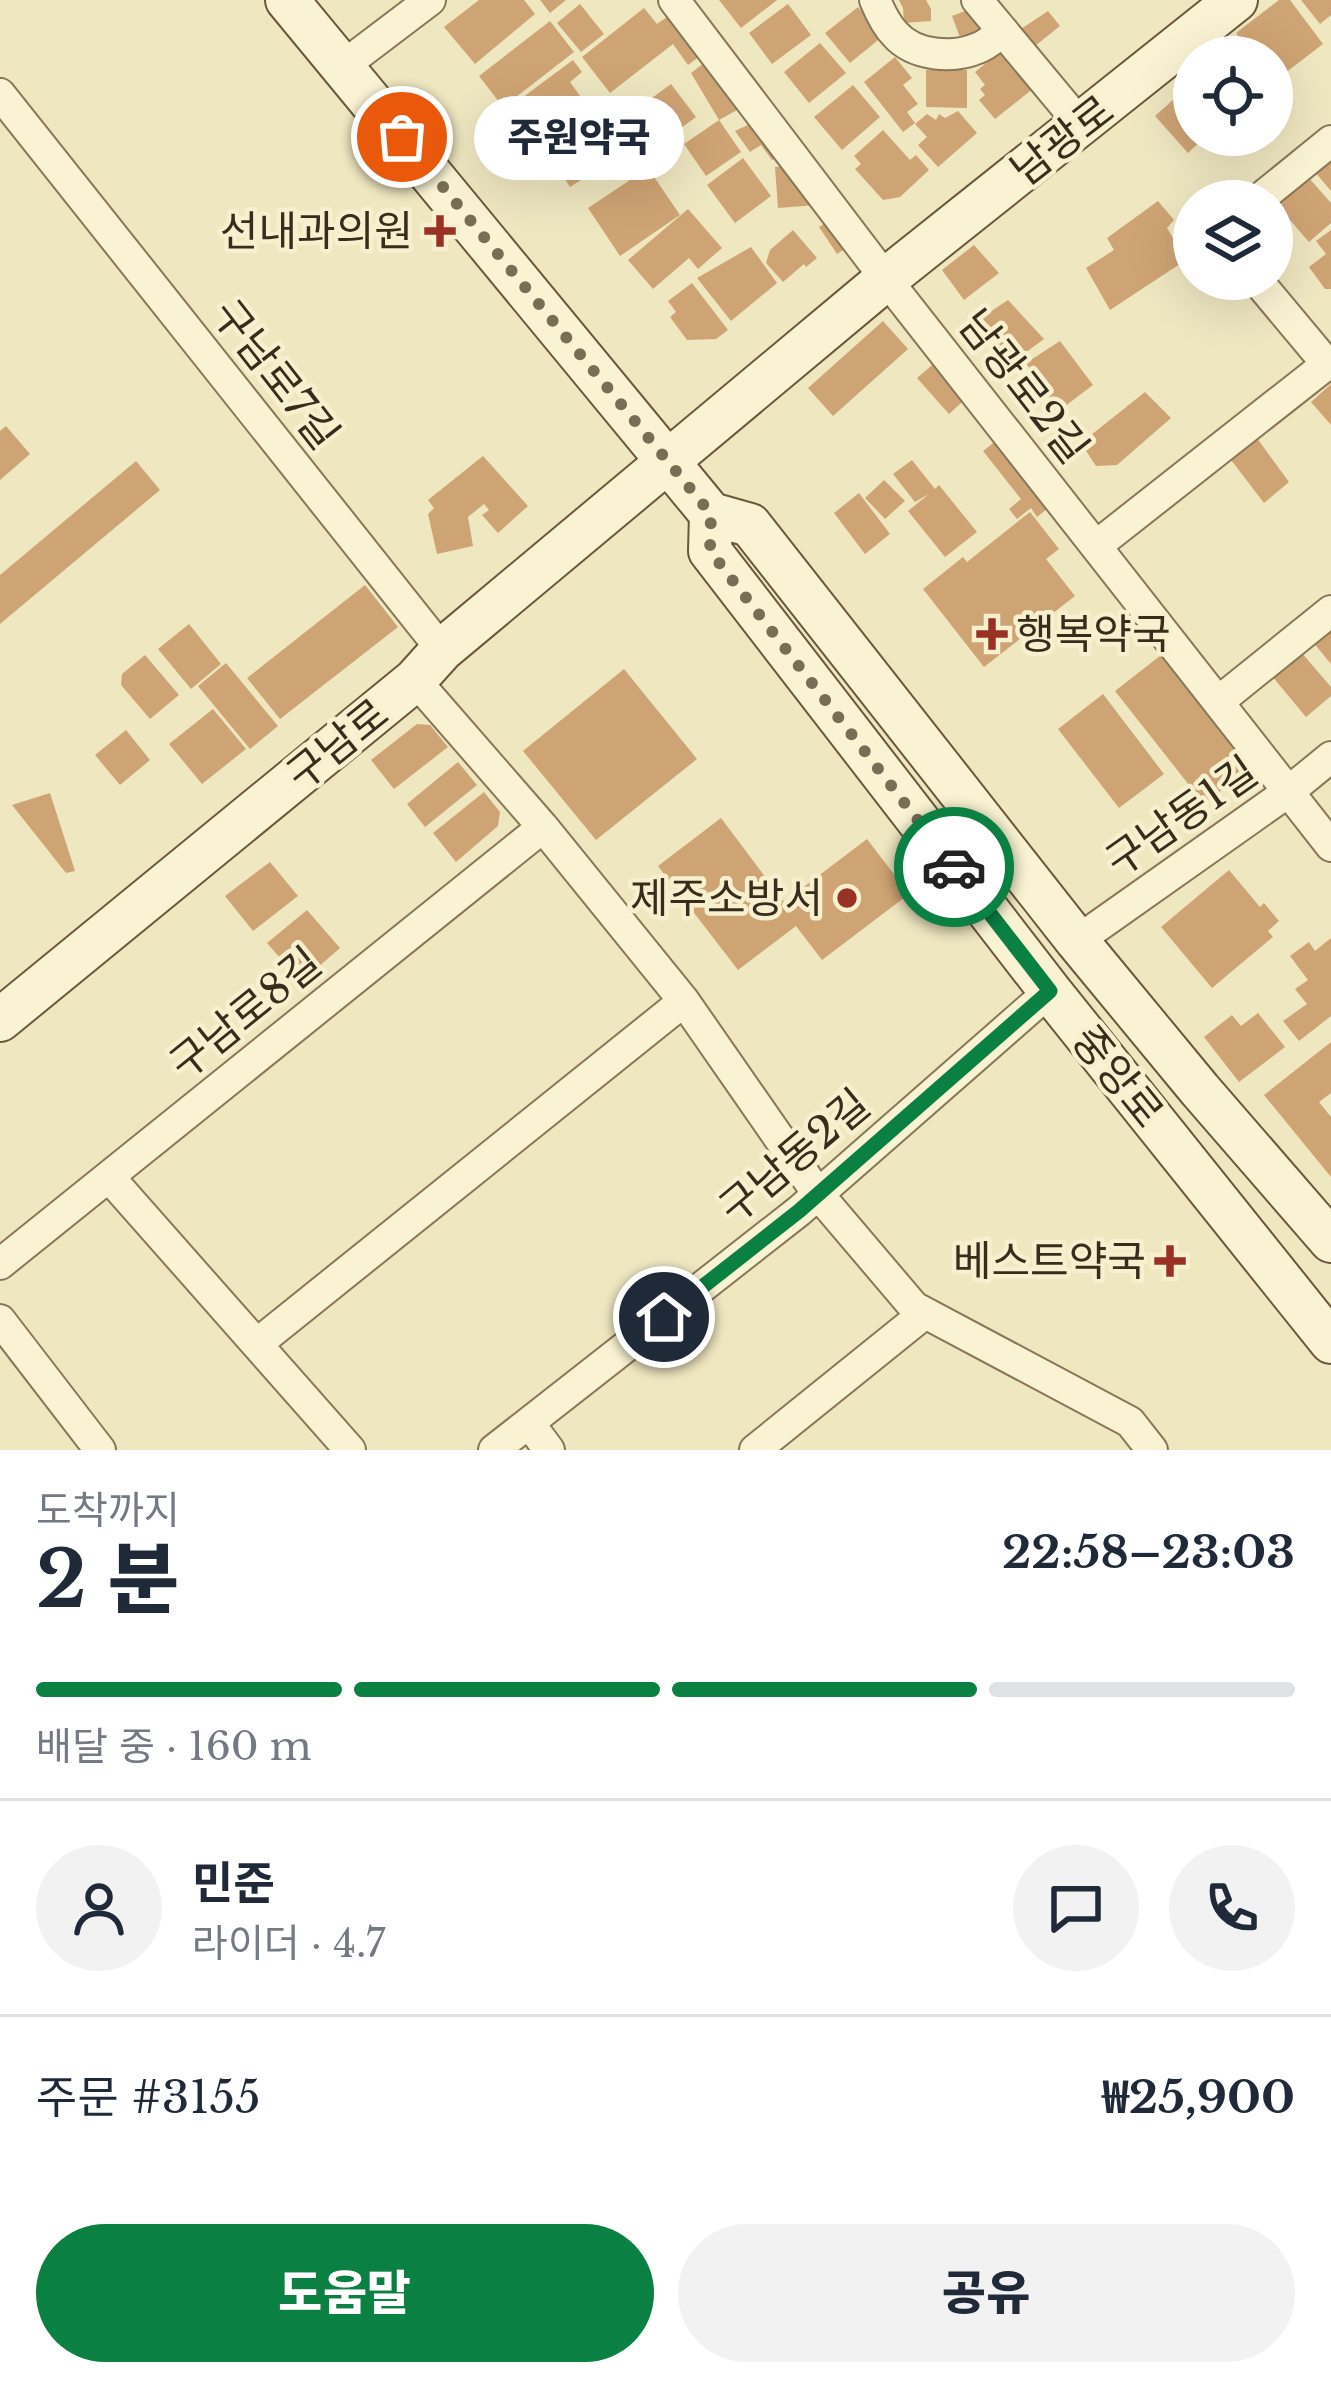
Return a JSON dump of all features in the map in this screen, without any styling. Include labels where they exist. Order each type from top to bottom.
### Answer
[{"type":"main road","name":"중앙로","points":[[287,0],[711,514],[750,525],[1077,941],[1331,1241]]},
{"type":"main road","name":"남광로","points":[[668,460],[1235,0]]},
{"type":"main road","name":"구남로","points":[[0,1020],[668,460]]},
{"type":"main road","name":"중앙로","points":[[711,514],[710,551],[1050,991],[1331,1342]]},
{"type":"street","points":[[343,66],[430,0]]},
{"type":"street","points":[[674,0],[886,279]]},
{"type":"street","points":[[875,0],[896,35],[928,52],[955,55],[981,47],[1003,32]]},
{"type":"street","points":[[977,0],[1081,125]]},
{"type":"street","name":"구남로7길","points":[[0,94],[428,665]]},
{"type":"street","points":[[1283,180],[1331,141]]},
{"type":"street","name":"남광로2길","points":[[886,279],[1331,845]]},
{"type":"street","points":[[1096,546],[1329,363],[1274,300]]},
{"type":"street","points":[[1218,702],[1331,611]]},
{"type":"street","points":[[428,665],[543,827],[684,1000],[818,1194],[914,1307],[1152,1450]]},
{"type":"street","name":"구남동1길","points":[[1077,941],[1331,757]]},
{"type":"street","name":"구남로8길","points":[[0,1264],[543,827]]},
{"type":"street","name":"구남동2길","points":[[494,1450],[818,1194],[1050,991]]},
{"type":"street","points":[[258,1343],[684,1000]]},
{"type":"street","points":[[109,1177],[350,1450]]},
{"type":"street","points":[[754,1450],[925,1313]]},
{"type":"street","points":[[0,1321],[100,1450]]},
{"type":"street","points":[[529,1423],[549,1450]]},
{"type":"building","points":[[479,0],[524,0],[535,14],[475,64],[444,27]]},
{"type":"building","points":[[540,0],[566,0],[550,13]]},
{"type":"building","points":[[719,0],[777,0],[741,28]]},
{"type":"building","points":[[899,0],[926,0],[931,21],[904,23]]},
{"type":"building","points":[[1279,0],[1290,0],[1323,44],[1293,67],[1293,36],[1236,33]]},
{"type":"building","points":[[1301,0],[1331,0],[1331,15],[1320,24]]},
{"type":"building","points":[[580,4],[604,34],[581,52],[557,23]]},
{"type":"building","points":[[788,4],[811,35],[772,64],[749,33]]},
{"type":"building","points":[[858,7],[883,36],[850,63],[825,33]]},
{"type":"building","points":[[976,7],[983,31],[961,40],[952,16]]},
{"type":"building","points":[[644,8],[657,24],[678,9],[708,50],[688,65],[673,44],[610,93],[582,57]]},
{"type":"building","points":[[1048,11],[1060,26],[1035,46],[1021,29]]},
{"type":"building","points":[[550,21],[574,52],[503,107],[479,76]]},
{"type":"building","points":[[820,43],[846,73],[809,103],[784,72]]},
{"type":"building","points":[[1009,45],[1034,88],[995,119],[979,100],[985,95],[980,89],[985,85],[975,72]]},
{"type":"building","points":[[713,56],[748,104],[719,120],[691,73]]},
{"type":"building","points":[[895,57],[912,78],[903,85],[918,104],[907,112],[915,123],[903,132],[864,82]]},
{"type":"building","points":[[573,60],[582,72],[570,82],[588,107],[535,146],[507,109]]},
{"type":"building","points":[[926,70],[967,70],[967,108],[926,107]]},
{"type":"building","points":[[671,84],[696,117],[662,142],[637,109]]},
{"type":"building","points":[[853,85],[880,117],[842,150],[814,117]]},
{"type":"building","points":[[1173,100],[1173,136],[1155,116]]},
{"type":"building","points":[[611,109],[635,146],[570,187],[546,150]]},
{"type":"building","points":[[958,111],[977,133],[938,167],[918,145],[927,137],[915,124],[927,114],[936,120],[939,114],[945,118]]},
{"type":"building","points":[[719,120],[741,152],[706,176],[684,144]]},
{"type":"building","points":[[756,121],[784,155],[772,160],[761,145],[750,152],[735,131]]},
{"type":"building","points":[[883,130],[910,160],[916,155],[929,170],[900,197],[883,200],[855,169],[861,164],[854,156]]},
{"type":"building","points":[[1331,153],[1331,191],[1309,165]]},
{"type":"building","points":[[743,158],[771,196],[735,223],[707,185]]},
{"type":"building","points":[[796,165],[816,205],[778,208],[775,167]]},
{"type":"building","points":[[648,168],[680,215],[620,256],[588,208]]},
{"type":"building","points":[[1302,170],[1331,203],[1331,223],[1309,242],[1293,224],[1290,180]]},
{"type":"building","points":[[1158,201],[1173,219],[1167,228],[1173,238],[1173,269],[1110,310],[1086,268],[1114,250],[1107,238]]},
{"type":"building","points":[[688,209],[722,248],[698,269],[689,258],[653,289],[628,260]]},
{"type":"building","points":[[834,217],[852,244],[837,254],[819,227]]},
{"type":"building","points":[[793,230],[817,258],[783,282],[766,263],[770,250]]},
{"type":"building","points":[[1331,230],[1331,289],[1325,289],[1309,267],[1326,254],[1316,241]]},
{"type":"building","points":[[974,245],[999,273],[964,300],[942,270]]},
{"type":"building","points":[[751,247],[777,283],[731,321],[697,278]]},
{"type":"building","points":[[692,283],[728,330],[716,339],[687,340],[670,317],[676,312],[668,301]]},
{"type":"building","points":[[1008,300],[1044,339],[1013,362],[978,320]]},
{"type":"building","points":[[883,321],[908,349],[833,416],[808,388]]},
{"type":"building","points":[[1060,341],[1093,385],[1060,410],[1028,376],[1032,372],[1026,363]]},
{"type":"building","points":[[939,359],[971,394],[949,414],[917,378]]},
{"type":"building","points":[[1331,384],[1331,425],[1311,402]]},
{"type":"building","points":[[1145,392],[1171,418],[1117,465],[1096,466],[1081,443]]},
{"type":"building","points":[[6,426],[30,454],[0,480],[0,431]]},
{"type":"building","points":[[1251,430],[1289,482],[1264,503],[1225,452]]},
{"type":"building","points":[[1005,434],[1057,501],[1037,517],[1031,508],[1017,519],[1009,509],[1021,499],[983,451]]},
{"type":"building","points":[[483,456],[528,506],[498,533],[482,515],[489,510],[484,504],[468,517],[473,546],[437,554],[428,514],[434,508],[428,500]]},
{"type":"building","points":[[912,460],[977,532],[945,557],[908,511],[929,494],[915,502],[893,474]]},
{"type":"building","points":[[136,461],[160,490],[0,624],[0,575]]},
{"type":"building","points":[[884,480],[905,501],[885,519],[865,498]]},
{"type":"building","points":[[859,493],[890,534],[865,554],[834,513]]},
{"type":"building","points":[[1030,512],[1059,549],[1046,559],[1075,596],[984,667],[923,589],[963,557],[967,562]]},
{"type":"building","points":[[365,585],[398,627],[280,719],[247,678]]},
{"type":"building","points":[[1331,617],[1331,664],[1308,636]]},
{"type":"building","points":[[189,624],[221,664],[191,689],[158,649]]},
{"type":"building","points":[[1295,645],[1331,687],[1331,696],[1306,717],[1266,669]]},
{"type":"building","points":[[1170,648],[1259,761],[1204,804],[1115,691]]},
{"type":"building","points":[[145,655],[179,695],[150,719],[121,685],[122,674]]},
{"type":"building","points":[[226,663],[278,726],[250,749],[198,686]]},
{"type":"building","points":[[624,669],[697,759],[596,840],[523,751]]},
{"type":"building","points":[[1103,694],[1164,774],[1119,808],[1058,729]]},
{"type":"building","points":[[213,709],[246,749],[202,784],[169,744]]},
{"type":"building","points":[[417,724],[430,725],[448,747],[394,789],[371,760]]},
{"type":"building","points":[[126,730],[150,760],[120,785],[95,755]]},
{"type":"building","points":[[458,762],[477,785],[425,827],[407,804]]},
{"type":"building","points":[[484,792],[500,812],[498,826],[456,862],[433,833]]},
{"type":"building","points":[[50,793],[75,871],[66,873],[12,805]]},
{"type":"building","name":"제주소방서","points":[[721,818],[784,902],[867,839],[909,894],[822,960],[796,926],[738,970],[658,866]]},
{"type":"building","points":[[270,862],[298,896],[253,931],[225,896]]},
{"type":"building","points":[[1229,870],[1260,907],[1264,903],[1279,921],[1268,931],[1273,937],[1212,988],[1161,927]]},
{"type":"building","points":[[307,910],[340,948],[301,982],[267,943]]},
{"type":"building","points":[[1331,938],[1331,1016],[1299,1041],[1283,1021],[1307,1004],[1295,989],[1308,980],[1290,956],[1309,942],[1315,951]]},
{"type":"building","points":[[1258,1013],[1285,1047],[1239,1082],[1204,1037],[1232,1015],[1241,1026]]},
{"type":"building","points":[[1331,1042],[1331,1093],[1319,1102],[1331,1117],[1331,1177],[1264,1095]]},
{"type":"way so far","points":[[402,137],[711,514],[710,551],[954,867]]},
{"type":"place","name":"주원약국","points":[[402,137]]},
{"type":"place","name":"선내과의원","points":[[440,231]]},
{"type":"place","name":"행복약국","points":[[992,634]]},
{"type":"place","name":"제주소방서","points":[[847,898]]},
{"type":"place","name":"베스트약국","points":[[1170,1261]]},
{"type":"route","points":[[664,1317],[799,1211],[1050,991],[954,867]]}]
